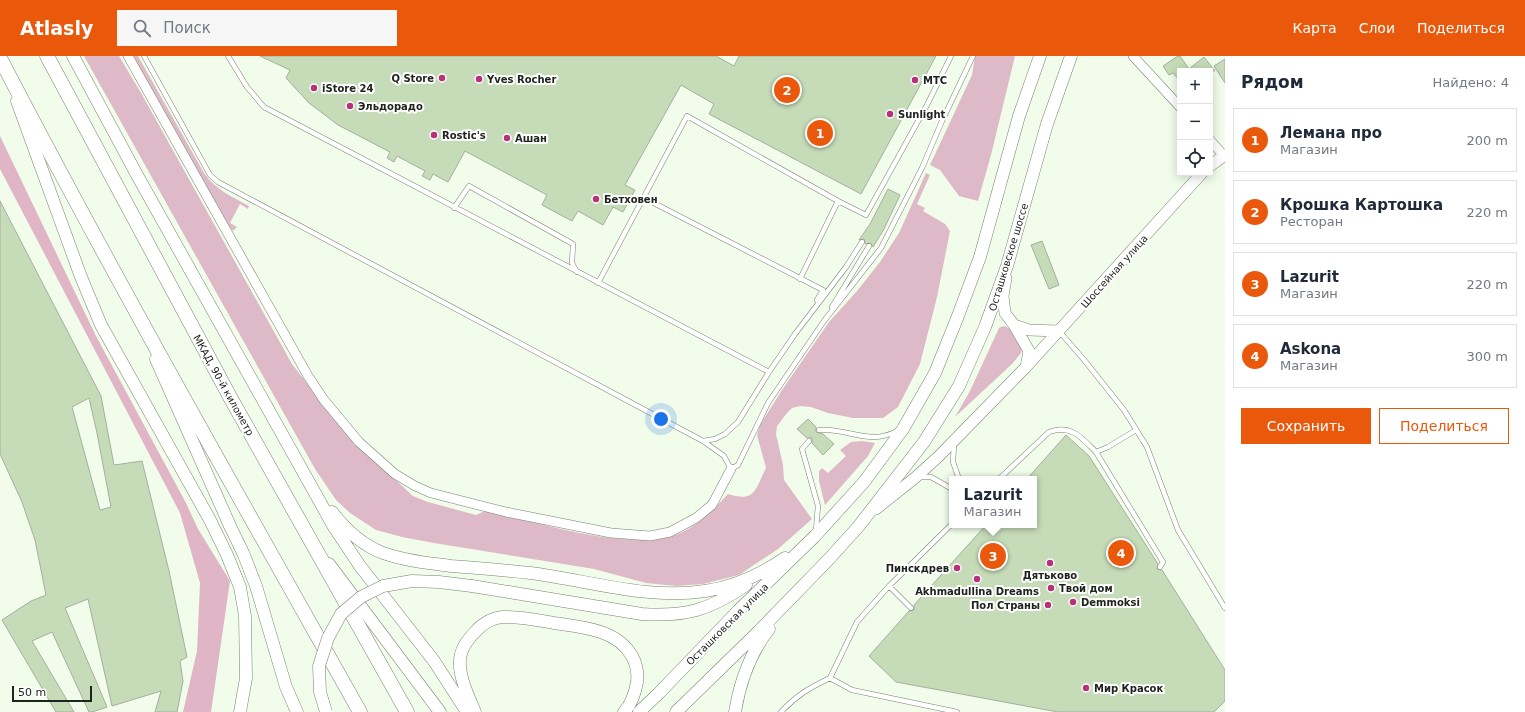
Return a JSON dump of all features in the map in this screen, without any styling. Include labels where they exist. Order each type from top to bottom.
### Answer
[{"type":"highway","name":"МКАД, 90-й километр","points":[[47,56],[230,397],[407,712]]},
{"type":"highway","points":[[2,62],[57,168],[131,303],[360,712]]},
{"type":"main road","points":[[73,56],[137,175],[334,527],[356,559],[434,661],[467,712]]},
{"type":"main road","points":[[326,712],[320,692],[319,666],[328,638],[341,614],[361,597],[383,586],[412,581],[439,582],[642,614],[665,615],[692,612],[731,595],[815,536],[864,482],[903,429],[935,373],[980,257],[1019,116],[1040,56]]},
{"type":"main road","name":"Осташковское шоссе","points":[[793,596],[829,559],[870,513],[924,442],[959,386],[985,327],[1007,266],[1047,124],[1071,56]]},
{"type":"main road","points":[[2,62],[81,277],[101,325],[210,520],[228,555],[240,587],[245,616],[246,678],[240,712]]},
{"type":"main road","points":[[131,303],[244,555],[256,586],[276,658],[297,712]]},
{"type":"main road","points":[[308,480],[338,520],[354,535],[382,552],[402,559],[432,564],[531,573],[640,590],[671,593],[704,591],[735,585],[766,571]]},
{"type":"main road","points":[[307,534],[440,712]]},
{"type":"main road","name":"Осташковская улица","points":[[639,712],[738,611],[815,536]]},
{"type":"main road","points":[[676,712],[793,596]]},
{"type":"main road","points":[[735,712],[744,676],[753,654],[763,636],[793,596]]},
{"type":"main road","points":[[475,712],[465,690],[461,670],[461,654],[470,637],[482,624],[501,617],[525,618],[597,630],[616,639],[628,649],[635,661],[638,676],[636,691],[624,712]]},
{"type":"street","points":[[128,56],[308,376],[324,400],[359,442],[395,474],[415,486],[430,492],[480,506],[586,529],[611,533],[650,536],[670,532],[696,518],[712,505],[731,469]]},
{"type":"street","points":[[1133,56],[1177,104]]},
{"type":"street","points":[[1213,143],[1225,156],[1213,164]]},
{"type":"street","name":"Шоссейная улица","points":[[870,513],[916,477],[1026,368],[1199,176]]},
{"type":"street","points":[[1007,266],[1003,296],[1005,313],[1014,324],[1029,351],[1026,368]]},
{"type":"street","points":[[1014,324],[1029,330],[1059,331]]},
{"type":"lane","points":[[144,56],[210,175],[218,182],[703,441],[724,456],[731,469],[738,465],[768,403],[824,320],[869,246]]},
{"type":"lane","points":[[228,56],[247,87],[264,108],[769,372]]},
{"type":"lane","points":[[598,283],[687,116],[838,201],[866,215],[927,105],[951,56]]},
{"type":"lane","points":[[824,320],[881,248],[922,168],[942,121],[973,56]]},
{"type":"lane","points":[[1019,116],[1035,56]]},
{"type":"lane","points":[[454,208],[470,186],[573,244],[572,263],[577,272]]},
{"type":"lane","points":[[644,198],[823,290],[810,313]]},
{"type":"lane","points":[[800,279],[838,201]]},
{"type":"lane","points":[[703,441],[715,439],[738,422],[769,372],[810,313],[846,268],[862,242]]},
{"type":"lane","points":[[1059,331],[1124,410],[1147,447],[1178,530],[1225,608]]},
{"type":"lane","points":[[819,430],[828,429],[874,437],[886,436],[903,429]]},
{"type":"lane","points":[[1002,476],[1049,432],[1057,429],[1067,429],[1078,435],[1096,452],[1163,562],[1160,567]]},
{"type":"lane","points":[[1096,452],[1108,447],[1136,430]]},
{"type":"lane","points":[[954,440],[953,462],[959,476]]},
{"type":"lane","points":[[809,441],[802,449],[818,506],[815,536]]},
{"type":"lane","points":[[916,477],[931,478],[949,487]]},
{"type":"lane","points":[[781,712],[793,699],[808,688],[830,678],[857,622],[889,586],[949,527]]},
{"type":"lane","points":[[889,586],[912,608]]},
{"type":"lane","points":[[830,678],[852,690],[957,712]]},
{"type":"shaded area","points":[[84,56],[119,56],[292,364],[323,404],[364,451],[413,496],[428,502],[476,515],[487,510],[556,528],[607,538],[632,540],[655,539],[683,532],[697,523],[728,494],[744,497],[749,495],[757,488],[766,468],[757,435],[760,425],[782,390],[829,322],[857,291],[880,262],[899,233],[926,173],[930,175],[917,204],[925,208],[923,211],[945,224],[950,231],[937,297],[920,364],[898,407],[883,418],[853,418],[828,413],[811,407],[800,406],[792,408],[787,413],[777,426],[776,434],[783,465],[784,480],[812,519],[778,549],[739,575],[703,584],[676,586],[646,583],[594,569],[434,543],[376,530],[350,513],[336,500],[315,469]]},
{"type":"shaded area","points":[[133,56],[138,56],[204,173],[219,188],[230,196],[249,206],[248,209],[240,204],[230,223],[237,227],[233,231],[228,225]]},
{"type":"shaded area","points":[[975,56],[1015,56],[991,155],[978,201],[959,196],[940,170],[930,165],[972,75]]},
{"type":"shaded area","points":[[0,136],[96,336],[186,503],[198,529],[230,581],[211,712],[183,712],[197,651],[200,583],[180,513],[0,169]]},
{"type":"shaded area","points":[[1003,326],[1007,327],[1017,336],[1021,344],[1021,353],[1013,363],[955,417],[970,391],[999,328]]},
{"type":"shaded area","points":[[862,441],[875,443],[868,456],[825,505],[819,481],[819,471],[822,468],[828,473],[846,456],[840,450],[851,442]]},
{"type":"building","name":"Ашан","points":[[260,56],[716,56],[734,66],[739,56],[936,56],[861,194],[709,114],[714,104],[681,85],[625,185],[635,190],[623,212],[613,207],[603,225],[578,211],[572,221],[542,205],[547,195],[465,151],[448,182],[433,174],[430,180],[422,176],[425,171],[397,156],[394,162],[387,158],[390,152],[338,125],[309,103],[286,78],[290,70]]},
{"type":"building","points":[[1180,56],[1188,68],[1177,68],[1177,78],[1173,73],[1169,75],[1163,66]]},
{"type":"building","points":[[1204,57],[1213,68],[1190,68]]},
{"type":"building","points":[[1225,59],[1225,83],[1214,66]]},
{"type":"building","points":[[888,189],[900,195],[884,229],[873,247],[871,243],[865,244],[864,239],[859,240],[870,224]]},
{"type":"building","points":[[0,201],[101,396],[114,465],[142,461],[169,571],[187,657],[180,661],[183,681],[177,712],[155,712],[161,691],[112,706],[88,599],[65,608],[107,707],[89,712],[52,632],[32,641],[74,712],[56,712],[2,620],[31,601],[46,595],[35,540],[22,502],[0,454]],"holes":[[[89,398],[111,507],[100,510],[72,407]]]},
{"type":"building","points":[[1042,241],[1059,285],[1049,289],[1031,245]]},
{"type":"building","points":[[808,419],[816,427],[816,432],[823,434],[834,444],[823,455],[812,443],[812,438],[807,438],[797,429]]},
{"type":"building","name":"Твой дом","points":[[1066,435],[1089,456],[1158,564],[1157,569],[1162,570],[1225,670],[1225,701],[1214,712],[1058,712],[896,682],[869,656],[909,611],[914,610],[914,605],[983,528],[1037,528],[1037,476],[1030,476]]},
{"type":"place","name":"Q Store","points":[[442,78]]},
{"type":"place","name":"Yves Rocher","points":[[479,79]]},
{"type":"place","name":"МТС","points":[[915,80]]},
{"type":"place","name":"iStore 24","points":[[314,88]]},
{"type":"place","name":"Крошка Картошка","points":[[787,90]]},
{"type":"place","name":"Эльдорадо","points":[[350,106]]},
{"type":"place","name":"Sunlight","points":[[890,114]]},
{"type":"place","name":"Лемана про","points":[[820,133]]},
{"type":"place","name":"Rostic's","points":[[434,135]]},
{"type":"place","name":"Ашан","points":[[507,138]]},
{"type":"place","name":"Бетховен","points":[[596,199]]},
{"type":"place","name":"Askona","points":[[1121,553]]},
{"type":"place","name":"Lazurit","points":[[993,556]]},
{"type":"place","name":"Дятьково","points":[[1050,563]]},
{"type":"place","name":"Пинскдрев","points":[[957,568]]},
{"type":"place","name":"Akhmadullina Dreams","points":[[977,579]]},
{"type":"place","name":"Твой дом","points":[[1051,588]]},
{"type":"place","name":"Demmoksi","points":[[1073,602]]},
{"type":"place","name":"Пол Страны","points":[[1048,605]]},
{"type":"place","name":"Мир Красок","points":[[1086,688]]}]
